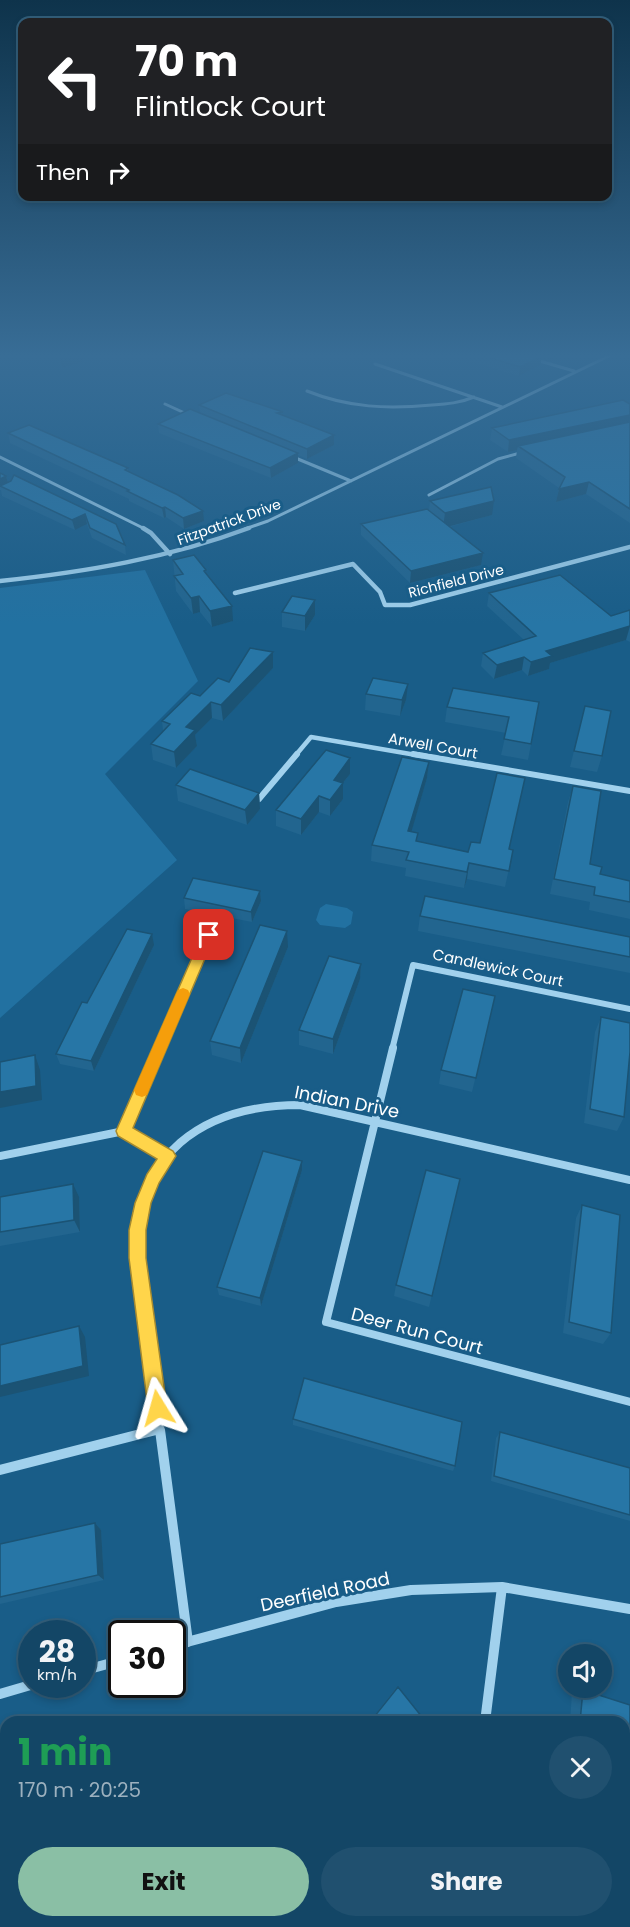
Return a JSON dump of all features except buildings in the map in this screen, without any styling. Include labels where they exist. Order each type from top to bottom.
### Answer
[{"type":"street","name":"Fitzpatrick Drive","points":[[0,581],[82,572],[170,554],[221,539],[268,521],[425,445]]},
{"type":"street","points":[[429,495],[498,459],[529,451]]},
{"type":"street","points":[[285,454],[351,481]]},
{"type":"street","points":[[0,457],[138,525],[151,533],[170,554]]},
{"type":"street","points":[[0,463],[7,460]]},
{"type":"street","name":"Richfield Drive","points":[[235,593],[353,564],[380,592],[385,605],[410,605],[630,548]]},
{"type":"street","name":"Arwell Court","points":[[259,799],[311,737],[630,791]]},
{"type":"street","points":[[124,1131],[209,935]]},
{"type":"street","name":"Candlewick Court","points":[[375,1122],[413,964],[630,1009]]},
{"type":"street","name":"Indian Drive","points":[[188,1642],[137,1258],[138,1230],[143,1203],[153,1179],[168,1156],[188,1136],[213,1119],[244,1108],[271,1103],[300,1105],[630,1180]]},
{"type":"street","name":"Deer Run Court","points":[[375,1122],[326,1322],[630,1402]]},
{"type":"street","points":[[0,1156],[124,1131],[168,1156]]},
{"type":"street","points":[[0,1470],[160,1430]]},
{"type":"street","points":[[486,1716],[502,1587]]},
{"type":"street","name":"Deerfield Road","points":[[188,1642],[336,1602],[411,1590],[502,1587],[592,1601],[630,1610]]},
{"type":"street","points":[[0,1694],[18,1689]]},
{"type":"shaded area","points":[[145,570],[198,681],[105,774],[177,860],[0,1018],[0,588]]},
{"type":"shaded area","points":[[326,904],[347,908],[353,912],[351,924],[345,928],[320,925],[316,920],[320,908]]},
{"type":"slow traffic","points":[[142,1090],[183,994]]},
{"type":"route","points":[[158,1408],[137,1258],[138,1230],[143,1203],[153,1179],[168,1156],[124,1131],[209,935]]}]
